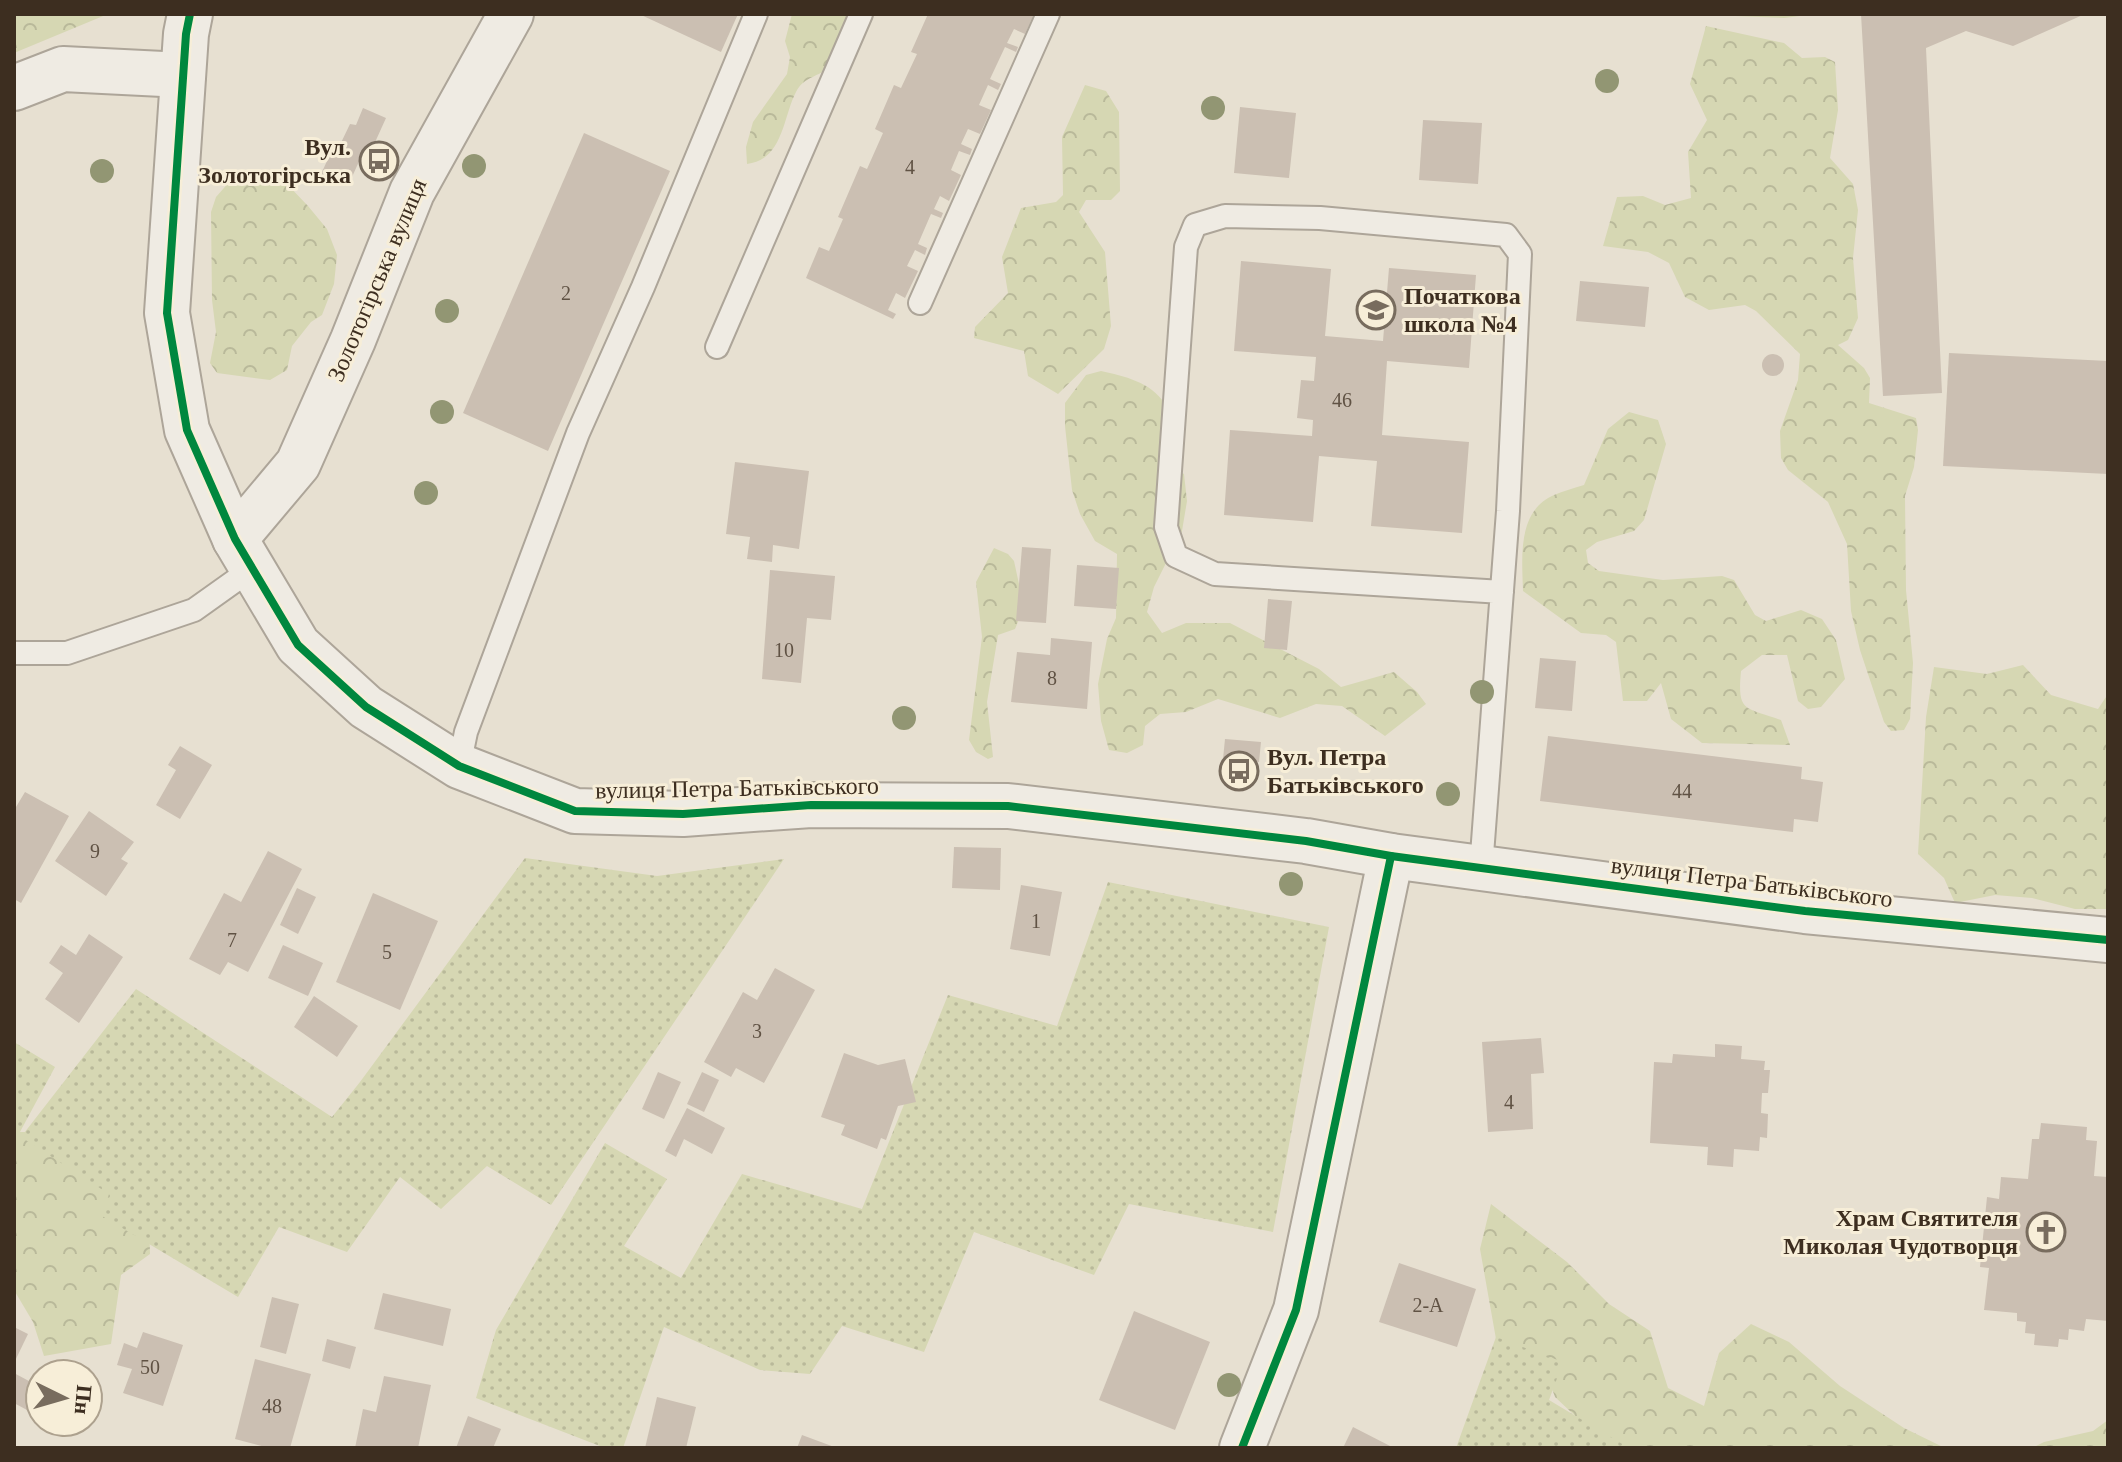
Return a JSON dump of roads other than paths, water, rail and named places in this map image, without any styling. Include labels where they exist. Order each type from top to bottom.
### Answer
[{"type":"street","name":"вулиця Петра Батьківського","points":[[190,14],[186,34],[167,313],[187,430],[244,554],[298,645],[366,707],[459,766],[575,811],[683,814],[811,805],[1008,806],[1306,841],[1391,856],[1805,911],[2108,940]]},
{"type":"street","name":"Золотогірська вулиця","points":[[244,554],[298,464],[353,340],[412,192],[511,14]]},
{"type":"street","points":[[14,88],[63,69],[183,75]]},
{"type":"street","points":[[1242,1448],[1296,1310],[1391,856]]},
{"type":"lane","points":[[459,766],[466,732],[578,433],[643,287],[756,14]]},
{"type":"lane","points":[[717,347],[861,14]]},
{"type":"lane","points":[[920,303],[1048,14]]},
{"type":"lane","points":[[1481,868],[1502,592],[1508,511],[1520,254],[1506,235],[1320,218],[1225,216],[1195,225],[1186,247],[1166,527],[1176,556],[1215,574],[1502,592]]},
{"type":"lane","points":[[14,653],[67,653],[194,610],[244,554]]},
{"type":"place","name":"Вул. Золотогірська","points":[[379,161]]},
{"type":"place","name":"Початкова школа №4","points":[[1376,310]]},
{"type":"place","name":"Вул. Петра Батьківського","points":[[1239,771]]},
{"type":"place","name":"Храм Святителя Миколая Чудотворця","points":[[2046,1232]]}]
